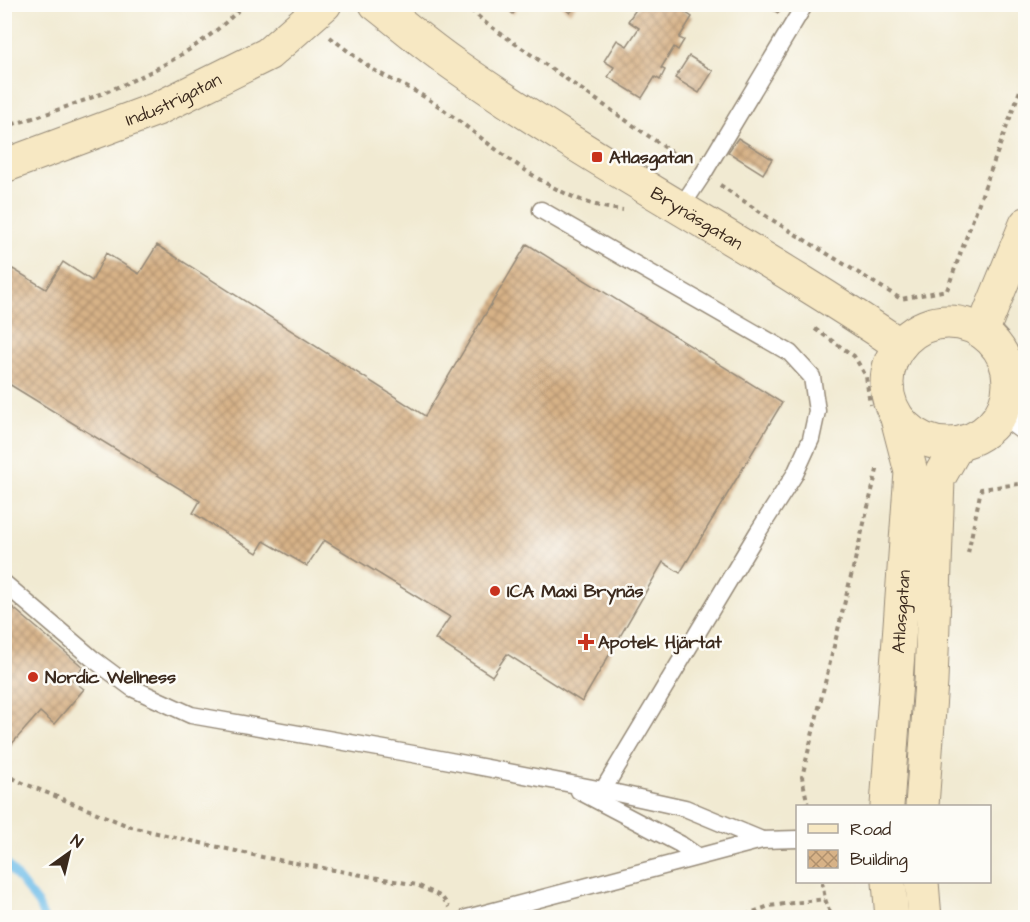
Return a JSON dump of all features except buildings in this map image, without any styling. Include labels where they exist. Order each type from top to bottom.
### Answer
[{"type":"street","name":"Brynäsgatan","points":[[376,4],[454,65],[548,127],[681,207],[900,345]]},
{"type":"street","name":"Industrigatan","points":[[4,166],[157,109],[268,54],[317,12]]},
{"type":"street","points":[[982,333],[1026,224]]},
{"type":"street","points":[[939,322],[954,322],[982,333],[993,342],[1007,366],[1015,416],[996,421],[972,440],[958,444],[943,444],[928,442],[884,414],[889,400],[887,381],[891,361],[900,345],[918,330],[939,322]]},
{"type":"street","name":"Atlasgatan","points":[[884,414],[911,472],[887,805]]},
{"type":"street","name":"Atlasgatan","points":[[922,805],[930,682],[938,479],[958,444]]},
{"type":"street","points":[[888,883],[892,918]]},
{"type":"street","points":[[922,883],[925,918]]},
{"type":"lane","points":[[681,207],[805,4]]},
{"type":"lane","points":[[541,210],[790,353],[812,377],[817,411],[811,439],[795,474],[603,789]]},
{"type":"lane","points":[[4,583],[93,659],[132,688],[191,715],[603,789],[685,808],[762,840]]},
{"type":"lane","points":[[565,783],[680,844],[697,856]]},
{"type":"lane","points":[[467,918],[762,840],[796,839]]},
{"type":"path","points":[[4,127],[116,88],[172,60],[211,35],[244,4]]},
{"type":"path","points":[[464,4],[487,24],[703,174],[769,218],[901,299],[947,290],[1026,74]]},
{"type":"path","points":[[317,12],[374,69],[432,101],[521,167],[565,193],[608,208]]},
{"type":"path","points":[[854,356],[884,414]]},
{"type":"path","points":[[808,805],[802,777],[878,465]]},
{"type":"path","points":[[981,489],[1026,483]]},
{"type":"path","points":[[4,774],[131,827],[262,857],[417,885],[441,897],[451,910]]},
{"type":"path","points":[[822,883],[832,918]]},
{"type":"path","points":[[737,918],[769,906],[825,899]]},
{"type":"waterway","points":[[4,860],[38,904],[44,918]]},
{"type":"place","name":"Atlasgatan","points":[[597,157]]},
{"type":"place","name":"ICA Maxi Brynäs","points":[[495,591]]},
{"type":"place","name":"Apotek Hjärtat","points":[[586,642]]},
{"type":"place","name":"Nordic Wellness","points":[[33,677]]}]
